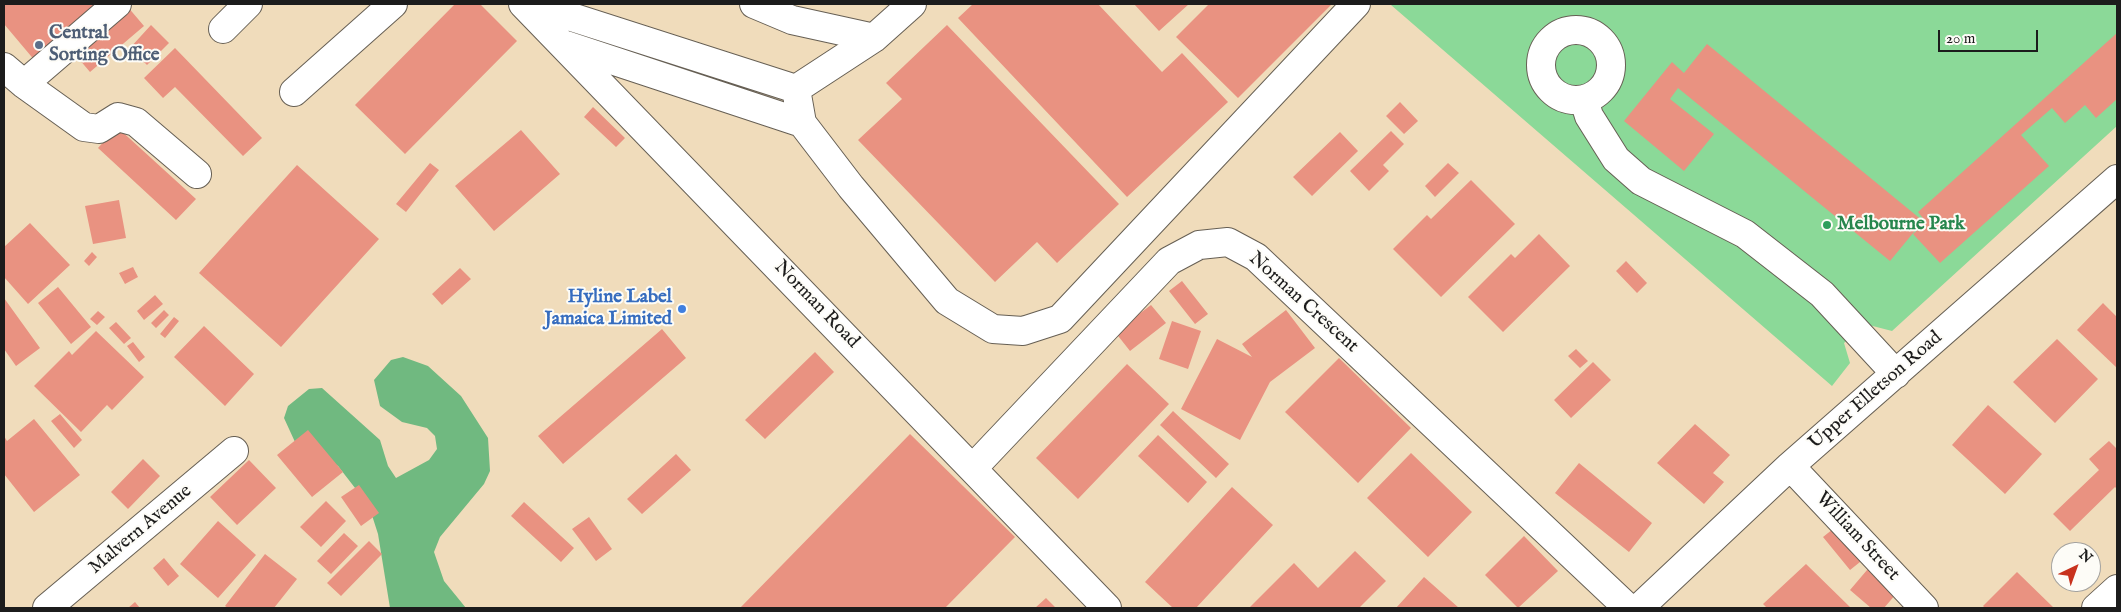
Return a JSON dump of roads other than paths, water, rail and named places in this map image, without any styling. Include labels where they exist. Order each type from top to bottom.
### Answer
[{"type":"street","points":[[24,84],[117,4]]},
{"type":"street","points":[[223,28],[248,4]]},
{"type":"street","points":[[294,92],[394,4]]},
{"type":"street","name":"Norman Road","points":[[523,4],[1108,608]]},
{"type":"street","points":[[531,4],[796,89]]},
{"type":"street","points":[[754,4],[792,20],[874,38]]},
{"type":"street","points":[[796,89],[874,38],[912,4]]},
{"type":"street","points":[[796,89],[802,123],[851,187],[947,301],[993,329],[1023,331],[1060,319],[1356,4]]},
{"type":"street","points":[[562,43],[802,123]]},
{"type":"street","points":[[4,67],[24,84],[84,127],[99,129],[118,117],[136,122],[197,174]]},
{"type":"street","points":[[1584,100],[1589,116],[1616,159],[1641,181],[1753,240],[1822,294],[1896,374]]},
{"type":"street","name":"Upper Elletson Road","points":[[1639,608],[1790,466],[2117,179]]},
{"type":"street","name":"Norman Crescent","points":[[973,468],[1169,261],[1199,245],[1228,242],[1256,257],[1628,608]]},
{"type":"street","name":"Malvern Avenue","points":[[47,608],[234,452]]},
{"type":"street","name":"William Street","points":[[1790,466],[1924,608]]},
{"type":"street","points":[[2096,608],[2117,589]]},
{"type":"place","name":"Central Sorting Office","points":[[39,45]]},
{"type":"place","name":"Melbourne Park","points":[[1827,225]]},
{"type":"place","name":"Hyline Label Jamaica Limited","points":[[682,309]]}]
